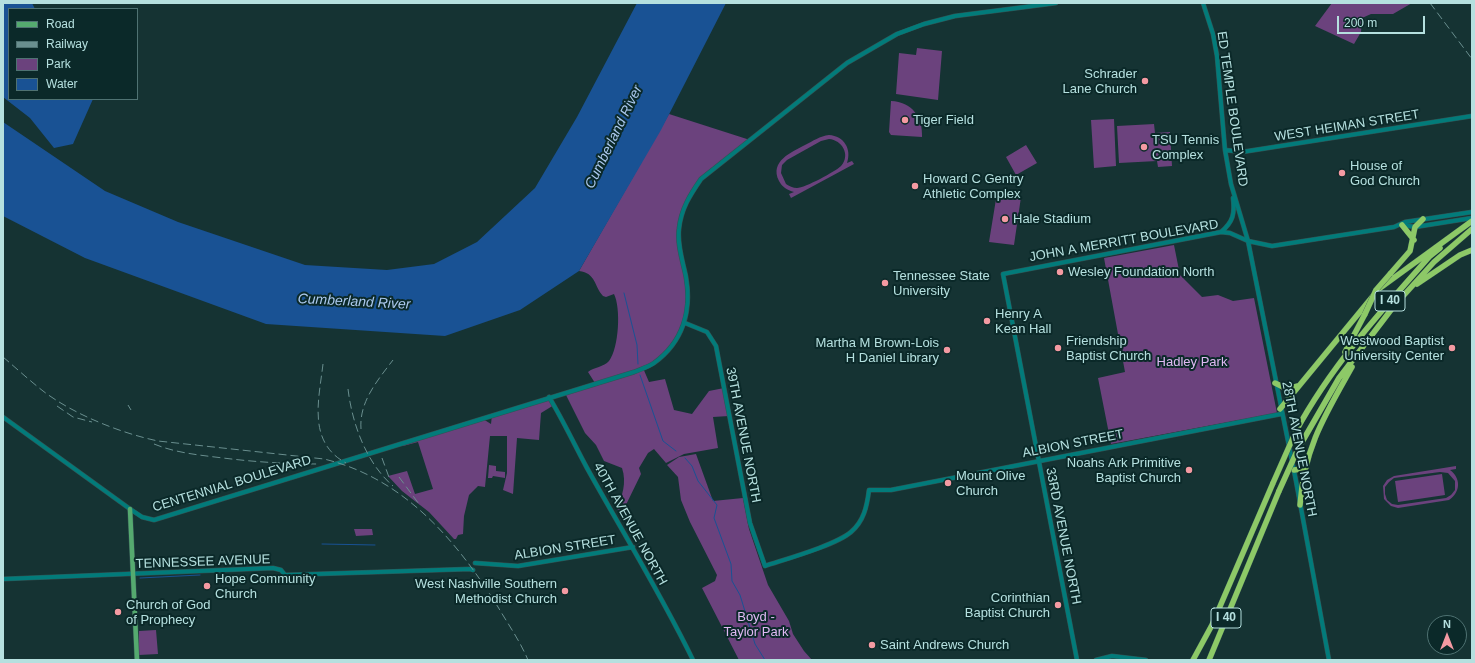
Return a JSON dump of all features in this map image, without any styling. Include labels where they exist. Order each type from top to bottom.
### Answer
[{"type":"highway","points":[[1332,374],[1356,334],[1376,290],[1410,251],[1414,240],[1416,227],[1423,219]]},
{"type":"highway","name":"I 40","points":[[1193,660],[1231,583],[1296,431],[1308,409],[1332,374],[1374,320],[1406,283],[1430,256],[1472,220]]},
{"type":"highway","points":[[1402,225],[1414,240]]},
{"type":"highway","name":"I 40","points":[[1209,660],[1250,559],[1298,449],[1339,378],[1408,291],[1434,262],[1472,229]]},
{"type":"highway","points":[[1281,412],[1300,385],[1364,304],[1385,284],[1457,233]]},
{"type":"highway","points":[[1408,291],[1442,266],[1472,250]]},
{"type":"highway","points":[[1300,505],[1302,482],[1306,464],[1319,425],[1361,350]]},
{"type":"highway","points":[[1275,382],[1287,389],[1300,385]]},
{"type":"highway","points":[[1294,470],[1301,469],[1306,464]]},
{"type":"main road","points":[[130,510],[137,660]]},
{"type":"street","points":[[685,323],[688,296],[679,230],[683,210],[690,195],[701,179],[847,63],[897,34],[924,24],[955,16],[1056,3]]},
{"type":"street","name":"ED TEMPLE BOULEVARD","points":[[1203,3],[1213,34],[1217,56],[1225,150],[1230,184],[1248,241]]},
{"type":"street","name":"WEST HEIMAN STREET","points":[[1225,150],[1242,152],[1472,116]]},
{"type":"street","points":[[1221,232],[1228,226],[1234,215],[1230,184]]},
{"type":"street","points":[[1402,225],[1405,222],[1472,212]]},
{"type":"street","points":[[1402,225],[1416,227],[1472,220]]},
{"type":"street","name":"JOHN A MERRITT BOULEVARD","points":[[1003,274],[1221,232],[1230,233],[1248,241],[1272,246],[1402,225]]},
{"type":"street","name":"28TH AVENUE NORTH","points":[[1248,241],[1281,412],[1294,470],[1329,660]]},
{"type":"street","name":"33RD AVENUE NORTH","points":[[1003,274],[1077,660]]},
{"type":"street","name":"CENTENNIAL BOULEVARD","points":[[3,417],[130,510],[149,520],[165,518],[185,509],[634,372],[653,363],[669,349],[685,323]]},
{"type":"street","name":"39TH AVENUE NORTH","points":[[685,323],[707,332],[716,346],[750,523],[765,566],[814,548],[851,532],[864,515],[868,490]]},
{"type":"street","name":"40TH AVENUE NORTH","points":[[549,398],[633,547],[693,660]]},
{"type":"street","name":"ALBION STREET","points":[[868,490],[891,490],[1281,412]]},
{"type":"street","name":"ALBION STREET","points":[[475,563],[518,566],[633,547]]},
{"type":"street","name":"TENNESSEE AVENUE","points":[[3,580],[273,568],[281,570],[285,575],[424,570],[473,570]]},
{"type":"street","points":[[1096,660],[1112,656],[1146,660]]},
{"type":"green space","points":[[1332,3],[1412,3],[1393,14],[1371,14],[1362,18],[1361,32],[1354,44],[1315,26]]},
{"type":"green space","points":[[917,48],[942,51],[938,100],[896,94],[899,53],[916,55]]},
{"type":"green space","name":"Tiger Field","points":[[891,101],[905,104],[915,112],[921,123],[922,137],[891,135],[889,132]]},
{"type":"green space","points":[[669,114],[750,140],[701,179],[689,195],[679,230],[687,284],[685,323],[669,349],[653,363],[643,368],[649,382],[665,379],[674,410],[692,414],[709,391],[724,388],[729,416],[713,417],[718,448],[684,454],[666,463],[654,449],[648,453],[639,468],[641,474],[622,513],[617,509],[624,484],[622,468],[604,461],[596,445],[585,433],[565,393],[595,383],[588,372],[604,365],[609,361],[617,338],[618,309],[614,294],[606,297],[603,296],[592,277],[585,272],[579,271]]},
{"type":"green space","points":[[1114,119],[1116,166],[1094,168],[1091,120]]},
{"type":"green space","name":"TSU Tennis Complex","points":[[1154,124],[1155,133],[1170,132],[1172,166],[1158,167],[1157,161],[1119,163],[1117,126]]},
{"type":"green space","points":[[829,135],[839,138],[846,144],[848,153],[847,163],[852,161],[854,164],[791,198],[789,194],[794,192],[785,188],[779,181],[777,168],[779,163],[788,154]],"holes":[[[829,139],[834,140],[844,149],[845,157],[841,166],[820,179],[801,187],[794,188],[786,184],[781,173],[782,165],[787,160],[821,141]]]},
{"type":"green space","points":[[1026,145],[1037,163],[1016,175],[1006,157]]},
{"type":"green space","name":"Hale Stadium","points":[[997,193],[1021,197],[1014,245],[989,242]]},
{"type":"green space","name":"Hadley Park","points":[[1174,245],[1180,275],[1202,297],[1218,295],[1233,301],[1254,298],[1277,413],[1111,444],[1098,378],[1125,372],[1104,258]]},
{"type":"green space","points":[[549,397],[554,405],[541,413],[539,440],[517,438],[513,494],[503,490],[507,473],[507,436],[490,436],[485,487],[478,486],[469,495],[464,516],[463,534],[458,535],[456,539],[454,539],[429,512],[402,491],[388,476],[407,471],[415,494],[433,489],[418,442],[403,446],[402,442],[483,419],[491,424],[492,415]]},
{"type":"green space","name":"Boyd - Taylor Park","points":[[696,454],[713,501],[743,498],[749,529],[768,585],[789,621],[793,634],[812,660],[739,660],[702,588],[715,581],[717,575],[690,522],[681,500],[678,477],[667,465],[679,457]]},
{"type":"green space","points":[[489,465],[496,466],[496,471],[505,472],[505,478],[493,476],[492,478],[488,478]]},
{"type":"green space","points":[[1456,466],[1456,469],[1450,470],[1454,473],[1458,481],[1458,485],[1456,493],[1449,500],[1398,508],[1391,506],[1384,499],[1383,486],[1387,480],[1394,476]],"holes":[[[1440,472],[1448,473],[1455,481],[1455,490],[1446,498],[1398,505],[1392,504],[1387,500],[1385,487],[1394,478]]]},
{"type":"green space","points":[[1442,474],[1445,495],[1398,502],[1395,481]]},
{"type":"green space","points":[[354,529],[372,529],[373,535],[356,536]]},
{"type":"green space","points":[[156,630],[158,654],[139,655],[139,631]]},
{"type":"water","points":[[3,3],[32,3],[34,8],[8,8],[8,100],[93,100],[73,144],[54,148],[30,118],[3,97]]},
{"type":"water","name":"Cumberland River","points":[[637,3],[726,3],[661,130],[579,271],[520,310],[445,336],[266,324],[85,258],[3,216],[3,122],[105,191],[178,222],[305,265],[387,270],[434,264],[477,242],[535,188],[577,117]]},
{"type":"waterway","points":[[624,293],[637,345],[638,364]]},
{"type":"waterway","points":[[640,375],[663,441],[676,451]]},
{"type":"waterway","points":[[685,458],[692,466],[698,481],[717,505],[714,518],[731,564],[732,581],[740,595],[755,644],[765,660]]},
{"type":"waterway","points":[[322,544],[375,545]]},
{"type":"waterway","points":[[140,578],[200,575]]},
{"type":"railway","points":[[1430,3],[1472,59]]},
{"type":"railway","points":[[3,357],[38,387],[68,407],[98,422],[128,433],[158,441],[324,459],[353,468],[379,481],[426,515],[446,536],[482,582],[518,639],[528,660]]},
{"type":"railway","points":[[361,429],[363,410],[370,392],[393,360]]},
{"type":"railway","points":[[323,364],[318,405],[318,419],[321,432],[325,444],[334,454],[346,463]]},
{"type":"railway","points":[[348,389],[353,415],[362,442],[375,466],[383,477],[393,486]]},
{"type":"railway","points":[[128,405],[131,410]]},
{"type":"railway","points":[[57,406],[73,417],[92,422]]},
{"type":"railway","points":[[154,444],[179,452],[196,455],[247,461],[320,464]]},
{"type":"railway","points":[[382,458],[390,480]]},
{"type":"railway","points":[[399,477],[419,504]]},
{"type":"place","name":"Schrader Lane Church","points":[[1145,81]]},
{"type":"place","name":"Tiger Field","points":[[905,120]]},
{"type":"place","name":"TSU Tennis Complex","points":[[1144,147]]},
{"type":"place","name":"House of God Church","points":[[1342,173]]},
{"type":"place","name":"Howard C Gentry Athletic Complex","points":[[915,186]]},
{"type":"place","name":"Hale Stadium","points":[[1005,219]]},
{"type":"place","name":"Wesley Foundation North","points":[[1060,272]]},
{"type":"place","name":"Tennessee State University","points":[[885,283]]},
{"type":"place","name":"Henry A Kean Hall","points":[[987,321]]},
{"type":"place","name":"Friendship Baptist Church","points":[[1058,348]]},
{"type":"place","name":"Westwood Baptist University Center","points":[[1452,348]]},
{"type":"place","name":"Martha M Brown-Lois H Daniel Library","points":[[947,350]]},
{"type":"place","name":"Noahs Ark Primitive Baptist Church","points":[[1189,470]]},
{"type":"place","name":"Mount Olive Church","points":[[948,483]]},
{"type":"place","name":"Hope Community Church","points":[[207,586]]},
{"type":"place","name":"West Nashville Southern Methodist Church","points":[[565,591]]},
{"type":"place","name":"Corinthian Baptist Church","points":[[1058,605]]},
{"type":"place","name":"Church of God of Prophecy","points":[[118,612]]},
{"type":"place","name":"Saint Andrews Church","points":[[872,645]]}]
